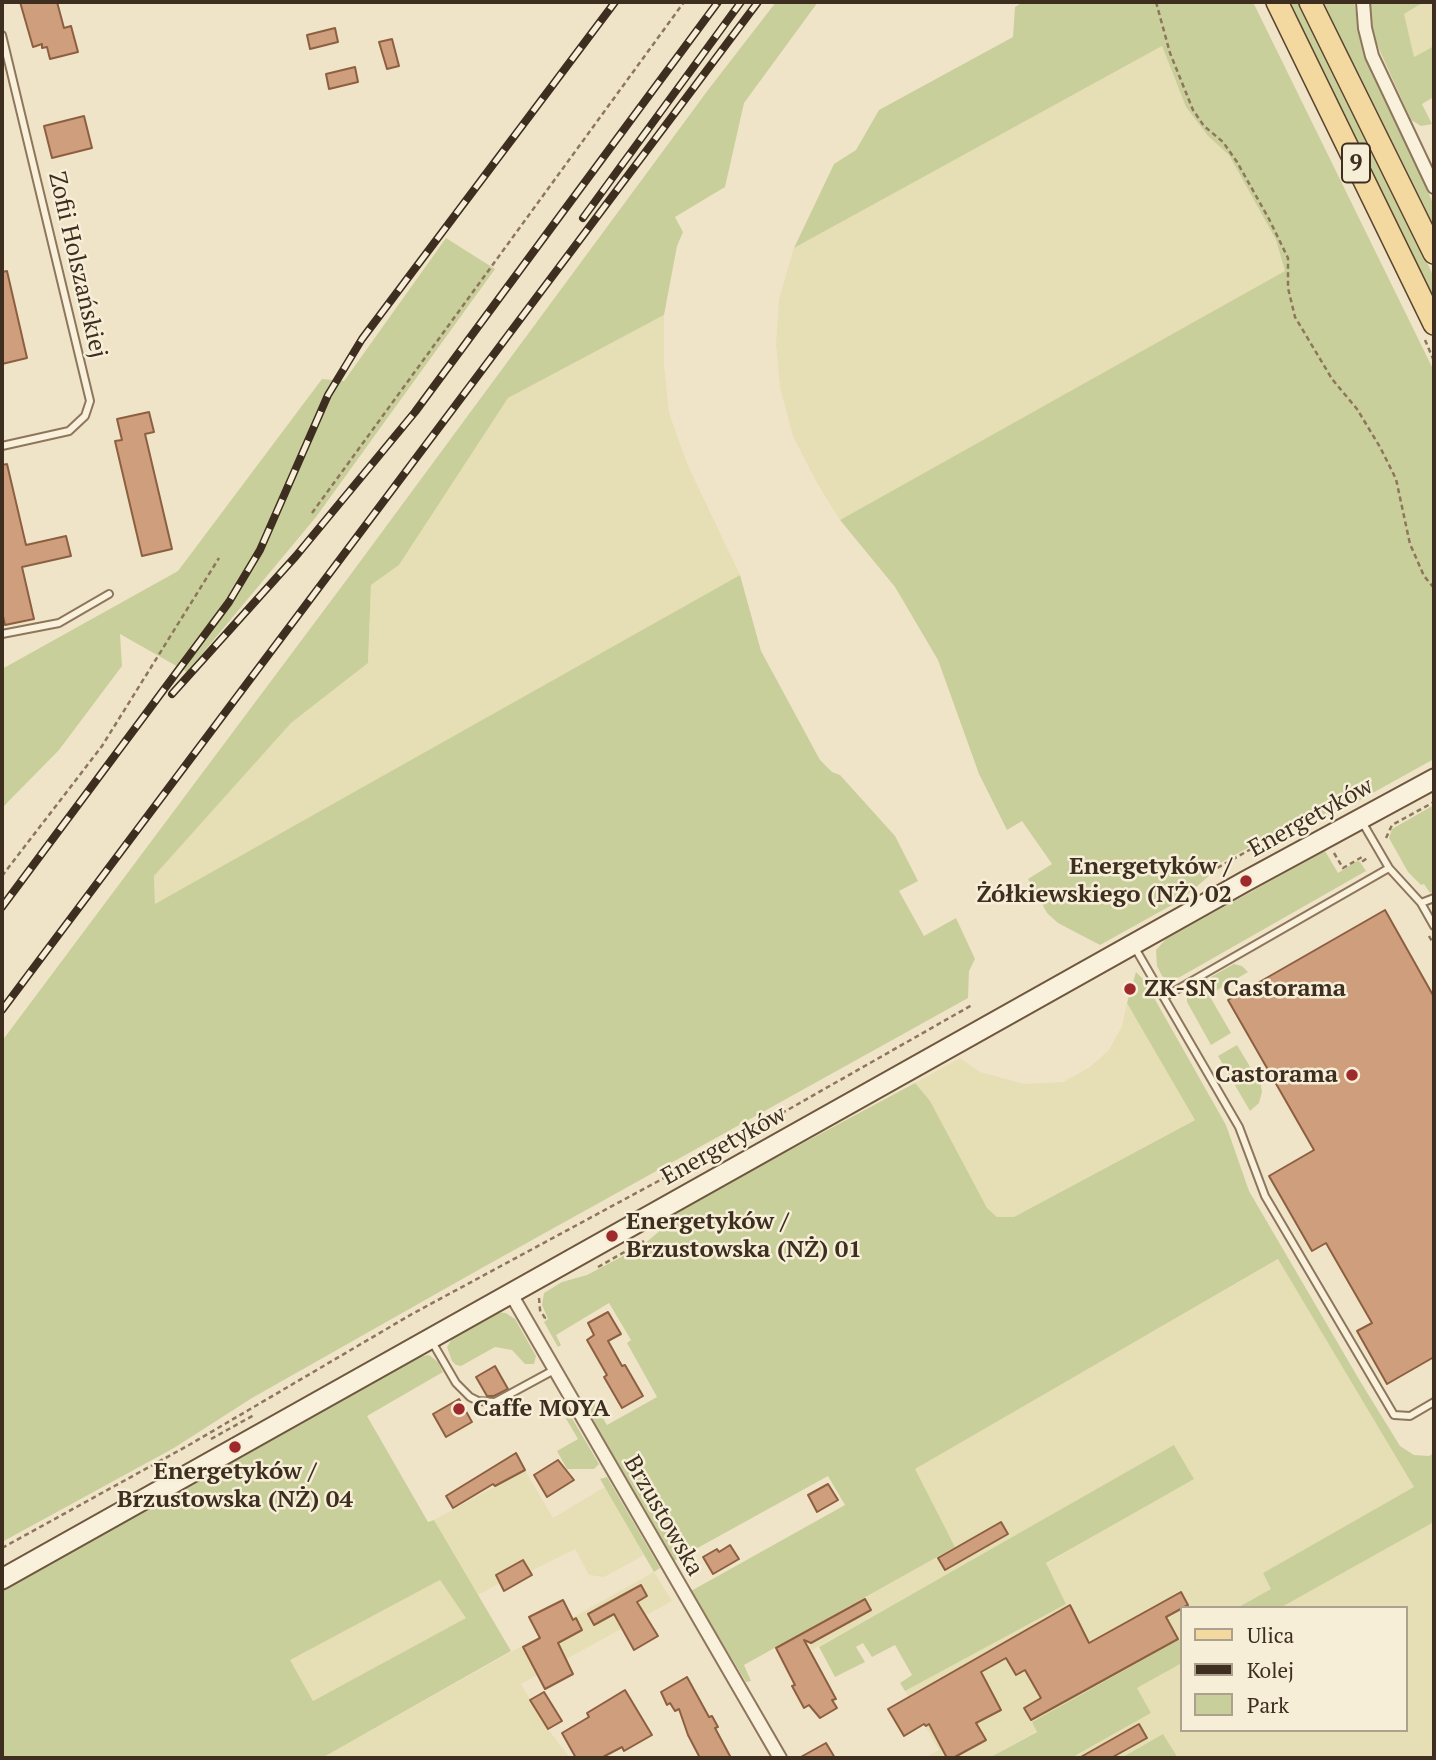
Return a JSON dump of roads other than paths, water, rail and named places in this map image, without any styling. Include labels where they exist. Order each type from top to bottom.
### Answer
[{"type":"main road","name":"9","points":[[1277,2],[1434,324]]},
{"type":"main road","name":"9","points":[[1310,2],[1434,253]]},
{"type":"main road","name":"Energetyków","points":[[2,1579],[1434,779]]},
{"type":"street","points":[[1363,2],[1365,28],[1372,56],[1434,187]]},
{"type":"street","name":"Brzustowska","points":[[511,1294],[780,1758]]},
{"type":"lane","name":"Zofii Holszańskiej","points":[[2,35],[90,401],[85,416],[69,430],[2,446]]},
{"type":"lane","points":[[2,634],[59,623],[109,594]]},
{"type":"lane","points":[[1360,818],[1389,868],[1421,903],[1434,926]]},
{"type":"lane","points":[[1164,997],[1389,868]]},
{"type":"lane","points":[[1421,903],[1434,898]]},
{"type":"lane","points":[[1133,945],[1239,1127],[1265,1196],[1394,1415],[1410,1416],[1434,1402]]},
{"type":"lane","points":[[430,1338],[456,1384],[478,1401],[495,1402],[554,1370]]},
{"type":"railway","points":[[2,907],[229,602],[260,550],[328,395],[362,339],[615,2]]},
{"type":"railway","points":[[172,694],[296,556],[415,412],[718,2]]},
{"type":"railway","points":[[583,218],[741,2]]},
{"type":"railway","points":[[2,1010],[758,2]]},
{"type":"place","name":"Energetyków / Żółkiewskiego (NŻ) 02","points":[[1246,881]]},
{"type":"place","name":"ZK-SN Castorama","points":[[1130,989]]},
{"type":"place","name":"Castorama","points":[[1352,1075]]},
{"type":"place","name":"Energetyków / Brzustowska (NŻ) 01","points":[[612,1236]]},
{"type":"place","name":"Caffe MOYA","points":[[459,1409]]},
{"type":"place","name":"Energetyków / Brzustowska (NŻ) 04","points":[[235,1447]]}]
